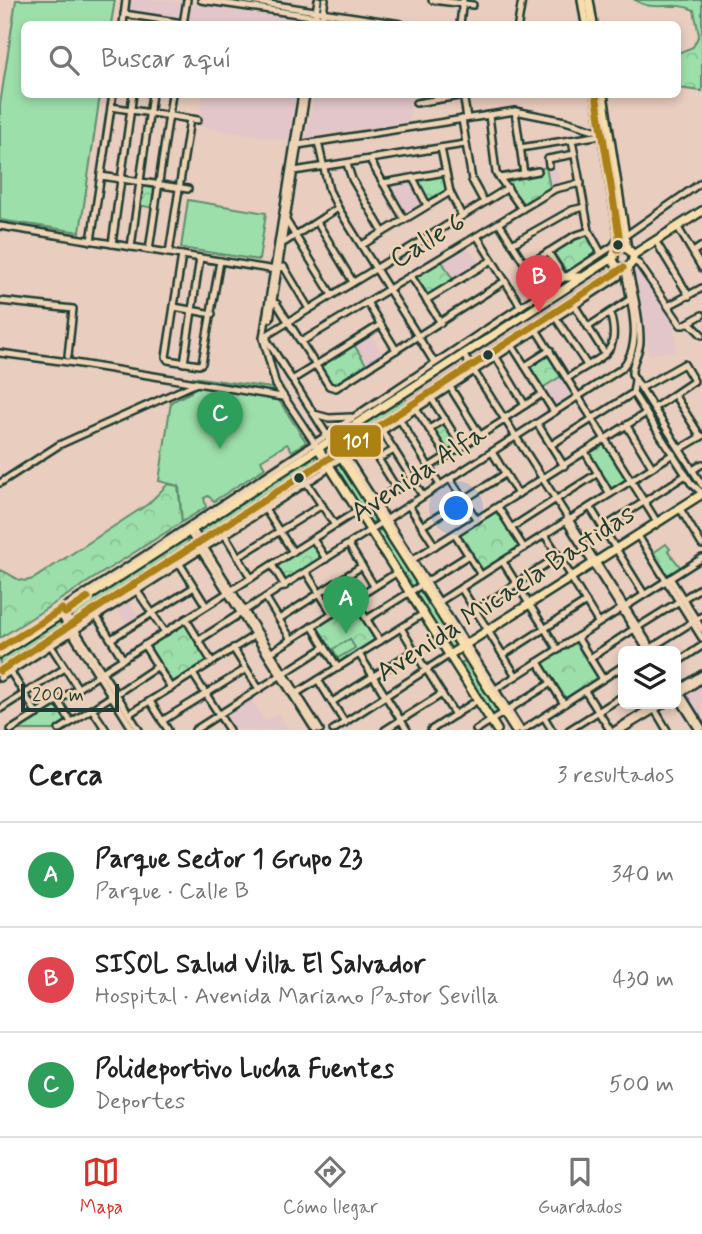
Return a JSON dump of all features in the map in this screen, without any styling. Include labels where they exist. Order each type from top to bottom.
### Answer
[{"type":"main road","points":[[582,0],[586,21]]},
{"type":"main road","points":[[589,0],[592,21]]},
{"type":"main road","points":[[596,98],[601,134],[628,262]]},
{"type":"main road","points":[[604,98],[621,233],[616,265],[628,262],[702,217]]},
{"type":"main road","points":[[0,671],[72,629],[472,369],[702,211]]},
{"type":"main road","points":[[616,253],[628,262]]},
{"type":"main road","points":[[0,654],[328,437],[448,364],[616,253]]},
{"type":"main road","points":[[564,277],[582,277]]},
{"type":"main road","points":[[434,362],[448,364]]},
{"type":"main road","points":[[328,437],[494,690],[515,730]]},
{"type":"main road","points":[[316,446],[497,730]]},
{"type":"main road","name":"Avenida Micaela Bastidas","points":[[617,550],[640,539],[682,512],[702,495]]},
{"type":"main road","name":"Avenida Micaela Bastidas","points":[[449,657],[702,495]]},
{"type":"street","points":[[123,21],[126,0]]},
{"type":"street","points":[[184,21],[187,0]]},
{"type":"street","points":[[201,0],[342,21]]},
{"type":"street","points":[[243,0],[319,18],[360,21]]},
{"type":"street","points":[[318,0],[319,18]]},
{"type":"street","points":[[319,18],[325,0]]},
{"type":"street","points":[[434,0],[473,5]]},
{"type":"street","points":[[518,21],[522,0]]},
{"type":"street","points":[[460,21],[463,2]]},
{"type":"street","points":[[124,15],[158,21]]},
{"type":"street","points":[[143,21],[144,17]]},
{"type":"street","points":[[91,241],[112,98]]},
{"type":"street","points":[[112,244],[132,98]]},
{"type":"street","points":[[131,247],[152,98]]},
{"type":"street","points":[[149,250],[171,98]]},
{"type":"street","points":[[303,98],[264,343],[282,397],[316,446]]},
{"type":"street","points":[[416,103],[445,98]]},
{"type":"street","name":"Calle 6","points":[[463,98],[472,180],[484,202]]},
{"type":"street","points":[[111,107],[198,120]]},
{"type":"street","points":[[296,145],[515,111],[565,121],[601,134]]},
{"type":"street","points":[[515,111],[523,174]]},
{"type":"street","points":[[489,115],[496,173],[522,209]]},
{"type":"street","points":[[169,253],[190,119]]},
{"type":"street","points":[[520,148],[601,134]]},
{"type":"street","points":[[572,139],[589,231],[601,253]]},
{"type":"street","points":[[318,142],[328,190],[434,362]]},
{"type":"street","points":[[294,171],[466,144]]},
{"type":"street","points":[[278,269],[284,243],[296,145]]},
{"type":"street","points":[[440,148],[450,192],[462,216]]},
{"type":"street","points":[[550,165],[548,159],[575,154]]},
{"type":"street","points":[[370,160],[404,219]]},
{"type":"street","points":[[347,164],[352,179],[383,232]]},
{"type":"street","points":[[383,183],[445,172]]},
{"type":"street","points":[[500,178],[538,172]]},
{"type":"street","points":[[101,176],[188,189]]},
{"type":"street","points":[[414,178],[427,205]]},
{"type":"street","points":[[272,302],[267,340],[328,437],[434,362],[616,243],[621,233],[702,182]]},
{"type":"street","name":"Calle 6","points":[[301,342],[555,189],[581,183]]},
{"type":"street","points":[[267,335],[508,188]]},
{"type":"street","points":[[362,245],[450,192]]},
{"type":"street","points":[[512,244],[572,210],[585,207]]},
{"type":"street","points":[[284,243],[338,208]]},
{"type":"street","points":[[287,222],[331,295]]},
{"type":"street","points":[[317,222],[353,282]]},
{"type":"street","points":[[499,223],[542,291]]},
{"type":"street","points":[[0,226],[220,261],[278,269],[284,267],[309,309]]},
{"type":"street","points":[[526,266],[578,234],[589,231]]},
{"type":"street","points":[[680,231],[702,268]]},
{"type":"street","points":[[477,236],[520,305]]},
{"type":"street","points":[[658,245],[689,296]]},
{"type":"street","points":[[692,252],[702,246]]},
{"type":"street","points":[[548,252],[564,277]]},
{"type":"street","points":[[182,255],[166,359],[184,363],[202,363],[220,261]]},
{"type":"street","points":[[184,363],[200,258]]},
{"type":"street","points":[[426,300],[492,260]]},
{"type":"street","points":[[588,327],[629,300],[628,262]]},
{"type":"street","points":[[385,521],[376,501],[341,454],[367,441],[450,387],[472,369],[496,357],[575,306],[618,277],[628,262]]},
{"type":"street","points":[[628,262],[639,264],[681,325],[702,316]]},
{"type":"street","points":[[628,262],[639,330],[639,348],[631,371],[702,485]]},
{"type":"street","points":[[411,276],[440,323]]},
{"type":"street","points":[[272,302],[329,386],[337,388],[505,281]]},
{"type":"street","points":[[668,306],[702,288]]},
{"type":"street","name":"Avenida Alfa","points":[[199,640],[621,369],[631,355],[635,338],[629,300]]},
{"type":"street","points":[[0,301],[73,309],[68,356]]},
{"type":"street","points":[[367,303],[396,350]]},
{"type":"street","points":[[575,306],[605,354]]},
{"type":"street","points":[[174,307],[212,314]]},
{"type":"street","points":[[568,378],[605,354],[613,345],[615,338],[610,313]]},
{"type":"street","points":[[556,318],[587,365]]},
{"type":"street","points":[[690,323],[702,335]]},
{"type":"street","points":[[292,380],[380,325]]},
{"type":"street","points":[[537,331],[657,522]]},
{"type":"street","points":[[513,346],[554,412]]},
{"type":"street","points":[[525,366],[550,350]]},
{"type":"street","points":[[0,354],[282,397]]},
{"type":"street","points":[[462,355],[647,646]]},
{"type":"street","points":[[496,357],[525,405]]},
{"type":"street","points":[[641,388],[684,364],[694,381],[654,408]]},
{"type":"street","points":[[635,380],[633,393],[702,495]]},
{"type":"street","points":[[0,483],[59,446],[197,383]]},
{"type":"street","points":[[450,387],[481,435]]},
{"type":"street","points":[[551,445],[633,393]]},
{"type":"street","points":[[429,467],[542,394]]},
{"type":"street","points":[[675,396],[701,437],[680,450]]},
{"type":"street","points":[[432,399],[462,447]]},
{"type":"street","points":[[416,409],[447,456]]},
{"type":"street","points":[[411,561],[646,413]]},
{"type":"street","points":[[314,414],[329,418],[354,417]]},
{"type":"street","points":[[429,429],[444,419]]},
{"type":"street","points":[[400,420],[440,485]]},
{"type":"street","points":[[537,423],[564,466]]},
{"type":"street","points":[[626,426],[652,467]]},
{"type":"street","points":[[382,431],[423,496]]},
{"type":"street","points":[[367,441],[397,489]]},
{"type":"street","points":[[378,459],[394,450]]},
{"type":"street","points":[[492,452],[518,494]]},
{"type":"street","points":[[584,452],[610,494]]},
{"type":"street","points":[[439,601],[673,454]]},
{"type":"street","points":[[0,677],[51,646],[72,629],[97,617],[180,564],[200,546],[225,535],[307,483],[325,471],[327,464]]},
{"type":"street","points":[[693,470],[702,464]]},
{"type":"street","points":[[511,528],[598,473]]},
{"type":"street","points":[[422,526],[505,474]]},
{"type":"street","points":[[603,528],[686,475]]},
{"type":"street","points":[[376,501],[412,479]]},
{"type":"street","points":[[450,479],[477,520]]},
{"type":"street","points":[[307,483],[335,525]]},
{"type":"street","points":[[239,557],[321,505]]},
{"type":"street","points":[[409,506],[435,546]]},
{"type":"street","points":[[498,507],[524,548]]},
{"type":"street","points":[[590,507],[644,594]]},
{"type":"street","points":[[265,509],[293,552]]},
{"type":"street","points":[[15,729],[357,511]]},
{"type":"street","points":[[682,512],[702,545]]},
{"type":"street","points":[[190,529],[318,730]]},
{"type":"street","points":[[455,534],[481,575]]},
{"type":"street","points":[[225,535],[251,578]]},
{"type":"street","points":[[545,535],[598,622]]},
{"type":"street","points":[[313,539],[326,559]]},
{"type":"street","points":[[640,539],[702,629]]},
{"type":"street","points":[[349,544],[374,586]]},
{"type":"street","points":[[367,620],[469,555]]},
{"type":"street","points":[[475,611],[558,556]]},
{"type":"street","points":[[494,690],[702,558]]},
{"type":"street","points":[[503,562],[558,650]]},
{"type":"street","points":[[180,564],[206,606]]},
{"type":"street","points":[[272,565],[285,586]]},
{"type":"street","points":[[278,619],[362,566]]},
{"type":"street","points":[[306,572],[332,613]]},
{"type":"street","points":[[270,653],[396,573]]},
{"type":"street","points":[[424,583],[439,601],[465,647]]},
{"type":"street","points":[[111,639],[194,587]]},
{"type":"street","points":[[590,658],[702,587]]},
{"type":"street","points":[[461,588],[516,676]]},
{"type":"street","points":[[137,591],[165,632]]},
{"type":"street","points":[[266,598],[291,639]]},
{"type":"street","points":[[354,599],[380,641]]},
{"type":"street","points":[[503,655],[586,602]]},
{"type":"street","points":[[0,648],[62,612],[133,730]]},
{"type":"street","points":[[297,693],[423,614]]},
{"type":"street","points":[[97,617],[123,659]]},
{"type":"street","points":[[186,619],[212,662]]},
{"type":"street","points":[[697,619],[702,638]]},
{"type":"street","points":[[657,646],[697,619]]},
{"type":"street","points":[[312,626],[338,667]]},
{"type":"street","points":[[401,628],[455,715]]},
{"type":"street","points":[[129,714],[256,634]]},
{"type":"street","points":[[256,634],[297,693],[318,730]]},
{"type":"street","points":[[577,637],[603,679]]},
{"type":"street","points":[[144,645],[171,688]]},
{"type":"street","points":[[51,646],[78,688]]},
{"type":"street","points":[[681,660],[702,646]]},
{"type":"street","points":[[195,730],[325,647]]},
{"type":"street","points":[[233,648],[259,689]]},
{"type":"street","points":[[332,702],[415,650]]},
{"type":"street","points":[[359,654],[407,730]]},
{"type":"street","name":"Avenida Micaela Bastidas","points":[[339,730],[449,657]]},
{"type":"street","points":[[538,662],[564,704]]},
{"type":"street","points":[[58,730],[158,666]]},
{"type":"street","points":[[0,709],[65,668]]},
{"type":"street","points":[[162,722],[246,669]]},
{"type":"street","points":[[507,711],[522,730],[618,669]]},
{"type":"street","points":[[10,671],[37,714]]},
{"type":"street","points":[[193,674],[229,730]]},
{"type":"street","points":[[681,690],[702,677]]},
{"type":"street","points":[[318,680],[346,726]]},
{"type":"street","points":[[476,730],[551,683]]},
{"type":"street","points":[[585,691],[612,730],[648,709]]},
{"type":"street","points":[[386,730],[442,694]]},
{"type":"street","points":[[114,695],[139,730]]},
{"type":"street","points":[[681,698],[700,729]]},
{"type":"street","points":[[569,730],[618,699]]},
{"type":"street","points":[[434,729],[478,700]]},
{"type":"street","points":[[58,701],[71,722]]},
{"type":"street","points":[[150,701],[168,730]]},
{"type":"street","points":[[92,709],[105,730]]},
{"type":"street","points":[[621,730],[649,709]]},
{"type":"street","points":[[655,709],[667,730]]},
{"type":"street","points":[[544,717],[552,730]]},
{"type":"street","name":"Avenida Micaela Bastidas","points":[[333,730],[346,726]]},
{"type":"shaded area","points":[[128,0],[184,3],[181,21],[126,12]]},
{"type":"shaded area","points":[[188,3],[308,21],[185,21]]},
{"type":"shaded area","points":[[203,98],[298,98],[291,141],[198,126]]},
{"type":"shaded area","points":[[313,98],[412,98],[409,121],[307,138]]},
{"type":"shaded area","points":[[556,166],[559,185],[551,189],[547,167]]},
{"type":"shaded area","points":[[412,181],[423,203],[406,214],[389,185]]},
{"type":"shaded area","points":[[466,245],[479,264],[454,280],[442,260]]},
{"type":"shaded area","points":[[602,266],[607,275],[477,359],[472,352]]},
{"type":"shaded area","points":[[639,267],[677,327],[674,328],[676,351],[649,354],[633,269]]},
{"type":"shaded area","points":[[370,334],[383,355],[367,365],[354,344]]},
{"type":"shaded area","points":[[455,362],[461,370],[411,402],[405,393]]},
{"type":"shaded area","points":[[563,375],[574,395],[555,407],[542,389]]},
{"type":"shaded area","points":[[129,601],[139,617],[127,624],[117,608]]},
{"type":"shaded area","points":[[702,682],[702,721],[684,693]]},
{"type":"shaded area","points":[[251,699],[265,721],[278,713],[289,730],[235,730],[226,715]]},
{"type":"green space","points":[[16,0],[115,0],[112,21],[21,21],[21,98],[100,98],[80,232],[0,220],[0,105]]},
{"type":"green space","points":[[635,0],[702,0],[702,91],[681,88],[681,52],[693,47],[699,35],[694,10],[678,6],[642,4]]},
{"type":"green space","points":[[546,167],[550,188],[523,205],[503,180]]},
{"type":"green space","points":[[443,174],[448,191],[427,201],[417,180]]},
{"type":"green space","points":[[141,183],[158,185],[154,208],[138,205]]},
{"type":"green space","points":[[188,200],[266,213],[259,260],[181,248]]},
{"type":"green space","points":[[588,233],[598,252],[567,272],[553,252],[575,237]]},
{"type":"green space","points":[[441,260],[454,281],[427,297],[414,277]]},
{"type":"green space","points":[[564,280],[573,280],[444,359]]},
{"type":"green space","points":[[353,343],[367,366],[335,386],[332,385],[318,366]]},
{"type":"green space","points":[[550,353],[563,375],[542,388],[529,366]]},
{"type":"green space","points":[[193,377],[271,388],[306,442],[292,451],[287,444],[261,460],[265,468],[214,501],[208,496],[204,498],[206,507],[182,522],[179,486],[159,481],[171,402],[191,392]]},
{"type":"green space","points":[[403,395],[409,404],[338,448],[334,439]]},
{"type":"green space","points":[[444,420],[459,446],[447,453],[431,429]]},
{"type":"green space","points":[[604,443],[628,480],[611,492],[587,453]]},
{"type":"green space","points":[[313,455],[318,462],[202,537],[198,529]]},
{"type":"green space","points":[[340,459],[378,518],[368,525],[332,464]]},
{"type":"green space","points":[[320,466],[323,470],[206,544],[204,541]]},
{"type":"green space","points":[[168,484],[178,486],[182,522],[0,638],[0,570],[19,580],[33,579],[148,504]]},
{"type":"green space","points":[[497,510],[521,548],[483,573],[459,534]]},
{"type":"green space","points":[[384,528],[419,584],[411,589],[374,534]]},
{"type":"green space","points":[[186,538],[191,545],[76,620],[71,612]]},
{"type":"green space","points":[[313,541],[324,559],[285,584],[274,566]]},
{"type":"green space","points":[[666,544],[681,568],[668,576],[653,553]]},
{"type":"green space","points":[[421,587],[458,646],[450,652],[413,594]]},
{"type":"green space","points":[[353,603],[377,640],[338,665],[315,628]]},
{"type":"green space","points":[[58,620],[63,628],[0,668],[0,657]]},
{"type":"green space","points":[[185,623],[209,661],[171,685],[147,647]]},
{"type":"green space","points":[[350,639],[355,648],[338,658],[333,649]]},
{"type":"green space","points":[[577,641],[600,678],[565,700],[542,663]]},
{"type":"green space","points":[[468,659],[501,712],[492,719],[458,666]]},
{"type":"green space","points":[[56,704],[67,722],[55,730],[18,728]]},
{"type":"transit line","name":"101","points":[[597,98],[619,235],[618,250]]},
{"type":"transit line","name":"101","points":[[0,671],[623,268]]},
{"type":"transit line","name":"101","points":[[0,648],[62,609],[65,613],[88,598]]},
{"type":"place","name":"SISOL Salud Villa El Salvador","points":[[539,313]]},
{"type":"place","name":"Polideportivo Lucha Fuentes","points":[[220,449]]},
{"type":"place","name":"Parque Sector 1 Grupo 23","points":[[346,634]]}]
